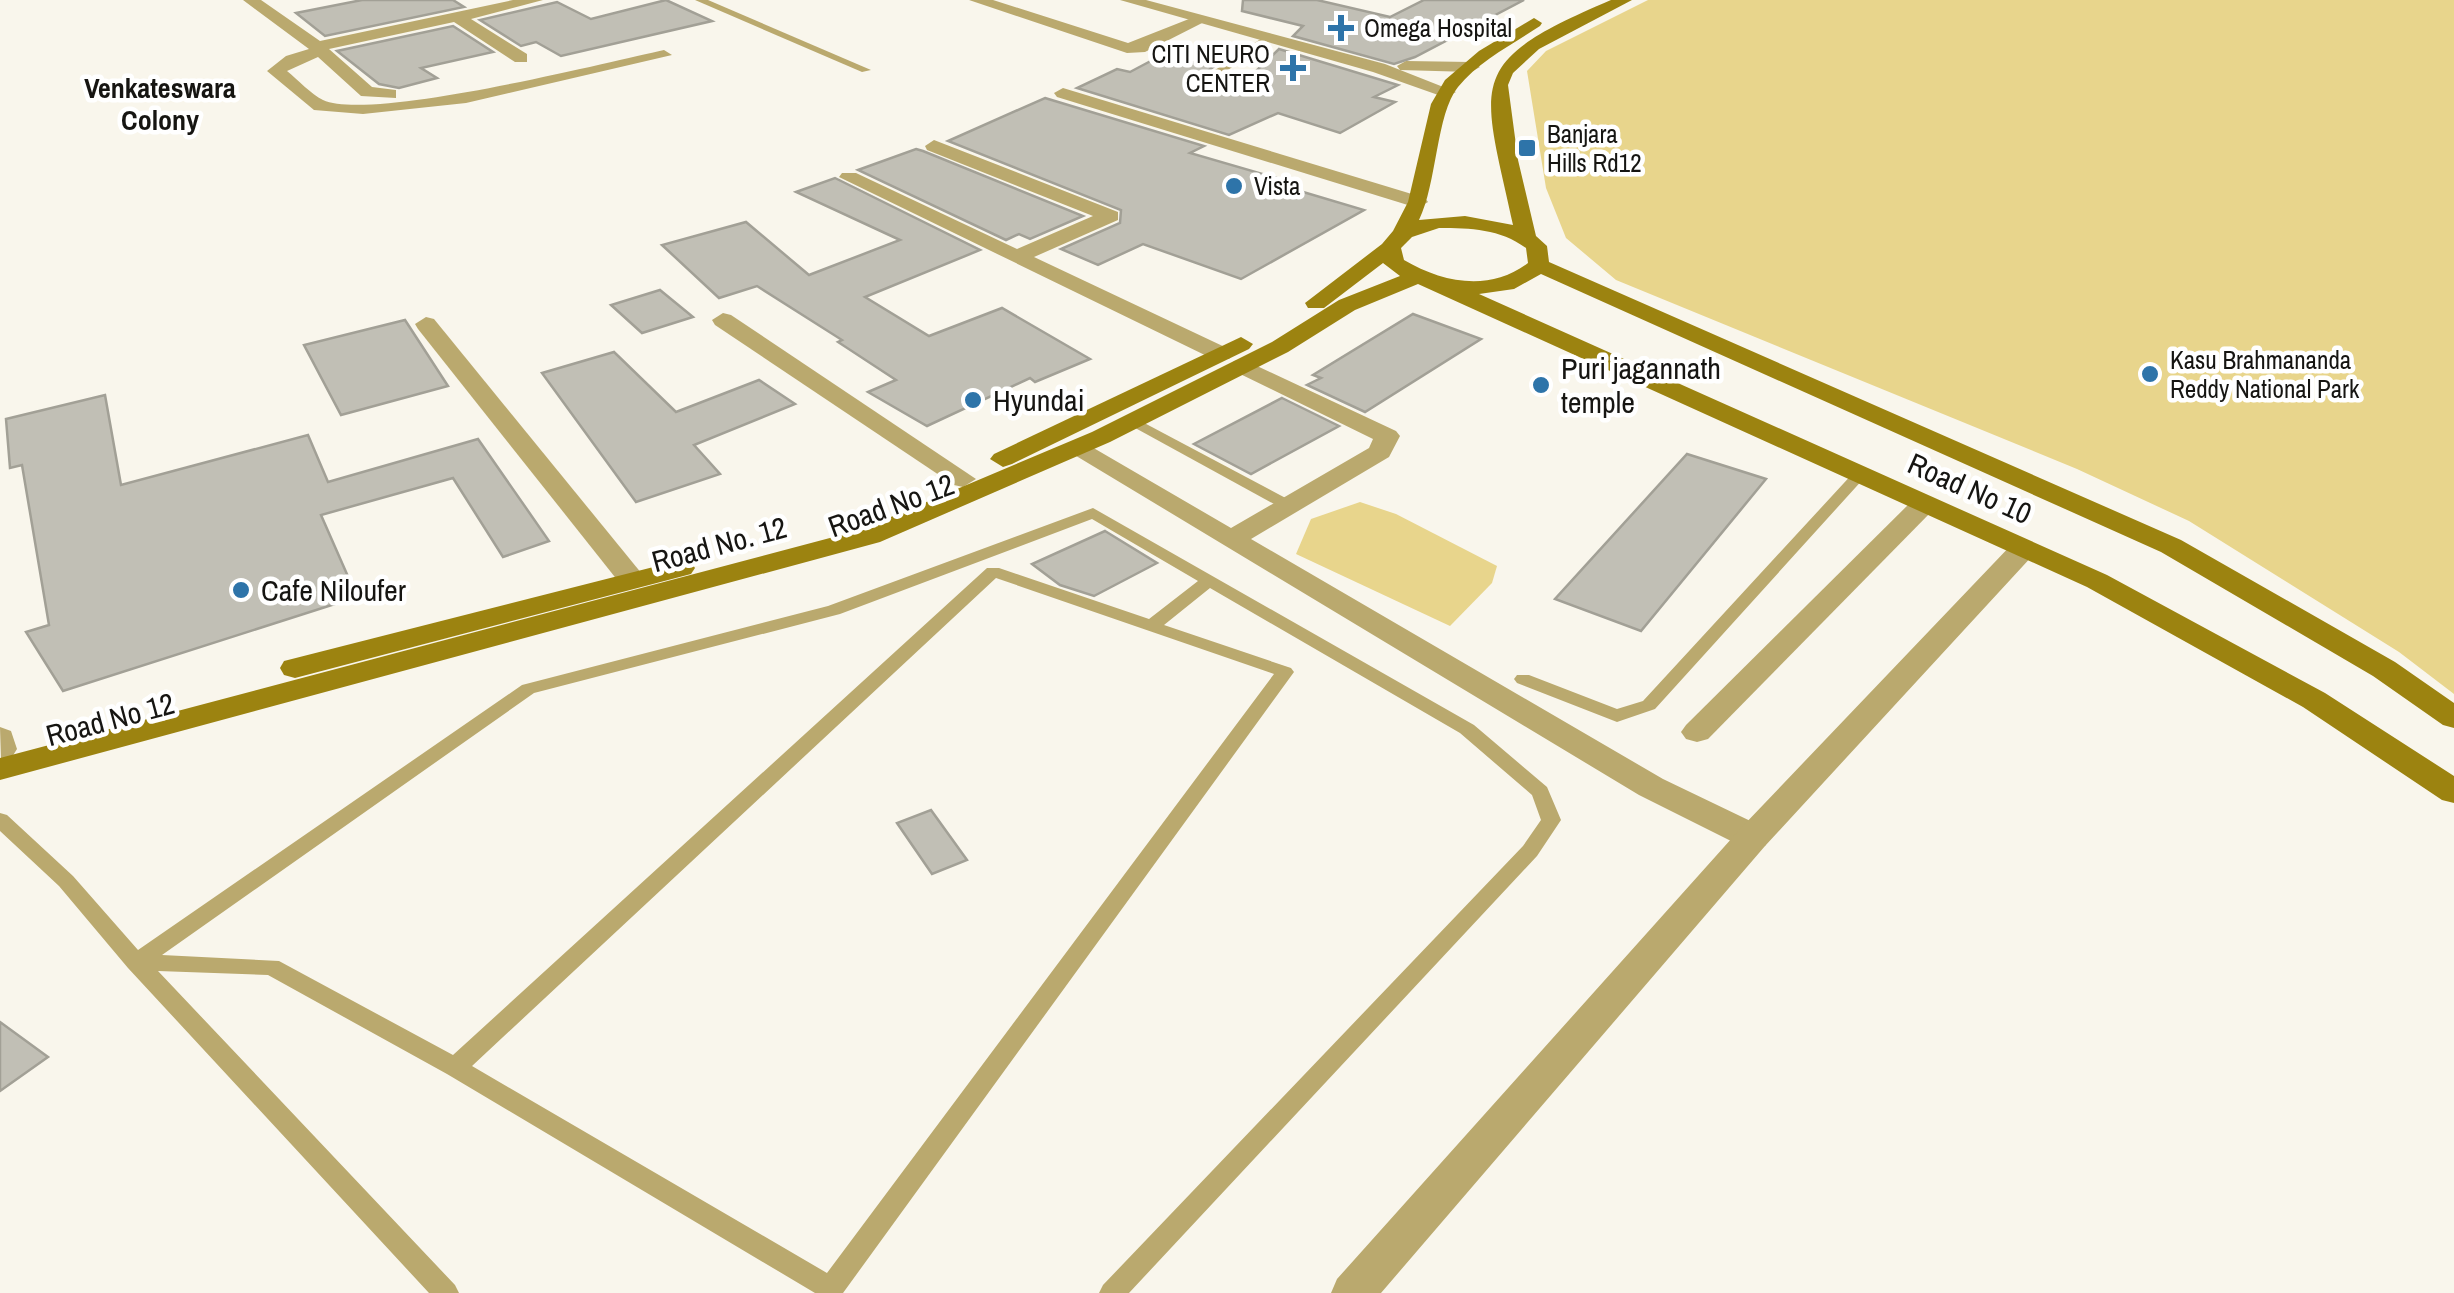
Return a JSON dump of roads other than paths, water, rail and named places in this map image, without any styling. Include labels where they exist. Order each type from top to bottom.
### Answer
[{"type":"main road","points":[[1426,280],[1394,263],[1396,241],[1418,202],[1440,104],[1471,67],[1549,13],[1577,0]]},
{"type":"main road","points":[[1539,264],[1540,256],[1526,238],[1499,84],[1510,64],[1529,48],[1624,0]]},
{"type":"main road","points":[[1549,13],[1580,21]]},
{"type":"main road","points":[[1396,241],[1418,226],[1463,222],[1509,230],[1526,238]]},
{"type":"main road","name":"Road No 12","points":[[0,749],[870,518],[1231,360],[1338,290],[1396,241]]},
{"type":"main road","name":"Road No. 12","points":[[0,769],[870,536],[1076,448],[1133,420],[1231,360],[1347,305],[1426,280],[1489,286],[1512,282],[1539,264]]},
{"type":"main road","name":"Road No 10","points":[[1539,264],[2172,546],[2384,670],[2454,718]]},
{"type":"main road","name":"Road No 10","points":[[1426,280],[2097,581],[2314,700],[2454,792]]},
{"type":"street","points":[[252,0],[319,49],[368,92],[390,94]]},
{"type":"street","points":[[535,0],[319,49],[276,71],[320,106],[343,110],[466,98],[664,55]]},
{"type":"street","points":[[977,0],[1127,48],[1140,48],[1200,20]]},
{"type":"street","points":[[1128,0],[1379,68],[1447,92]]},
{"type":"street","points":[[1156,0],[1397,64],[1471,67]]},
{"type":"street","points":[[457,17],[522,58]]},
{"type":"street","points":[[1063,93],[1418,202]]},
{"type":"street","points":[[934,146],[1111,216],[1016,258]]},
{"type":"street","points":[[849,177],[1388,436],[1380,452],[1232,539]]},
{"type":"street","points":[[723,320],[963,479]]},
{"type":"street","points":[[426,324],[632,580]]},
{"type":"street","points":[[1076,448],[1651,787],[1753,837]]},
{"type":"street","points":[[1697,732],[1925,503]]},
{"type":"street","points":[[1353,1293],[1753,837],[2024,548]]},
{"type":"street","points":[[0,738],[0,749]]},
{"type":"lane","points":[[700,0],[866,70]]},
{"type":"lane","points":[[1204,83],[1268,38]]},
{"type":"lane","points":[[1133,420],[1289,506]]},
{"type":"lane","points":[[1523,679],[1618,716],[1649,705],[1860,474]]},
{"type":"lane","points":[[136,962],[528,689],[834,610],[1093,513],[1466,729],[1540,792],[1551,820],[1530,852],[1112,1293]]},
{"type":"lane","points":[[136,962],[271,967],[456,1067],[830,1290],[1285,672],[992,572],[456,1067]]},
{"type":"lane","points":[[1152,626],[1209,580]]},
{"type":"lane","points":[[0,820],[66,880],[136,962],[446,1293]]},
{"type":"place","name":"Omega Hospital","points":[[1341,28]]},
{"type":"place","name":"CITI NEURO CENTER","points":[[1293,68]]},
{"type":"place","name":"Banjara Hills Rd12","points":[[1527,148]]},
{"type":"place","name":"Vista","points":[[1234,186]]},
{"type":"place","name":"Kasu Brahmananda Reddy National Park","points":[[2150,374]]},
{"type":"place","name":"Puri jagannath temple","points":[[1541,385]]},
{"type":"place","name":"Hyundai","points":[[973,400]]},
{"type":"place","name":"Cafe Niloufer","points":[[241,590]]},
{"type":"district","name":"Venkateswara Colony","points":[[160,104]]}]
